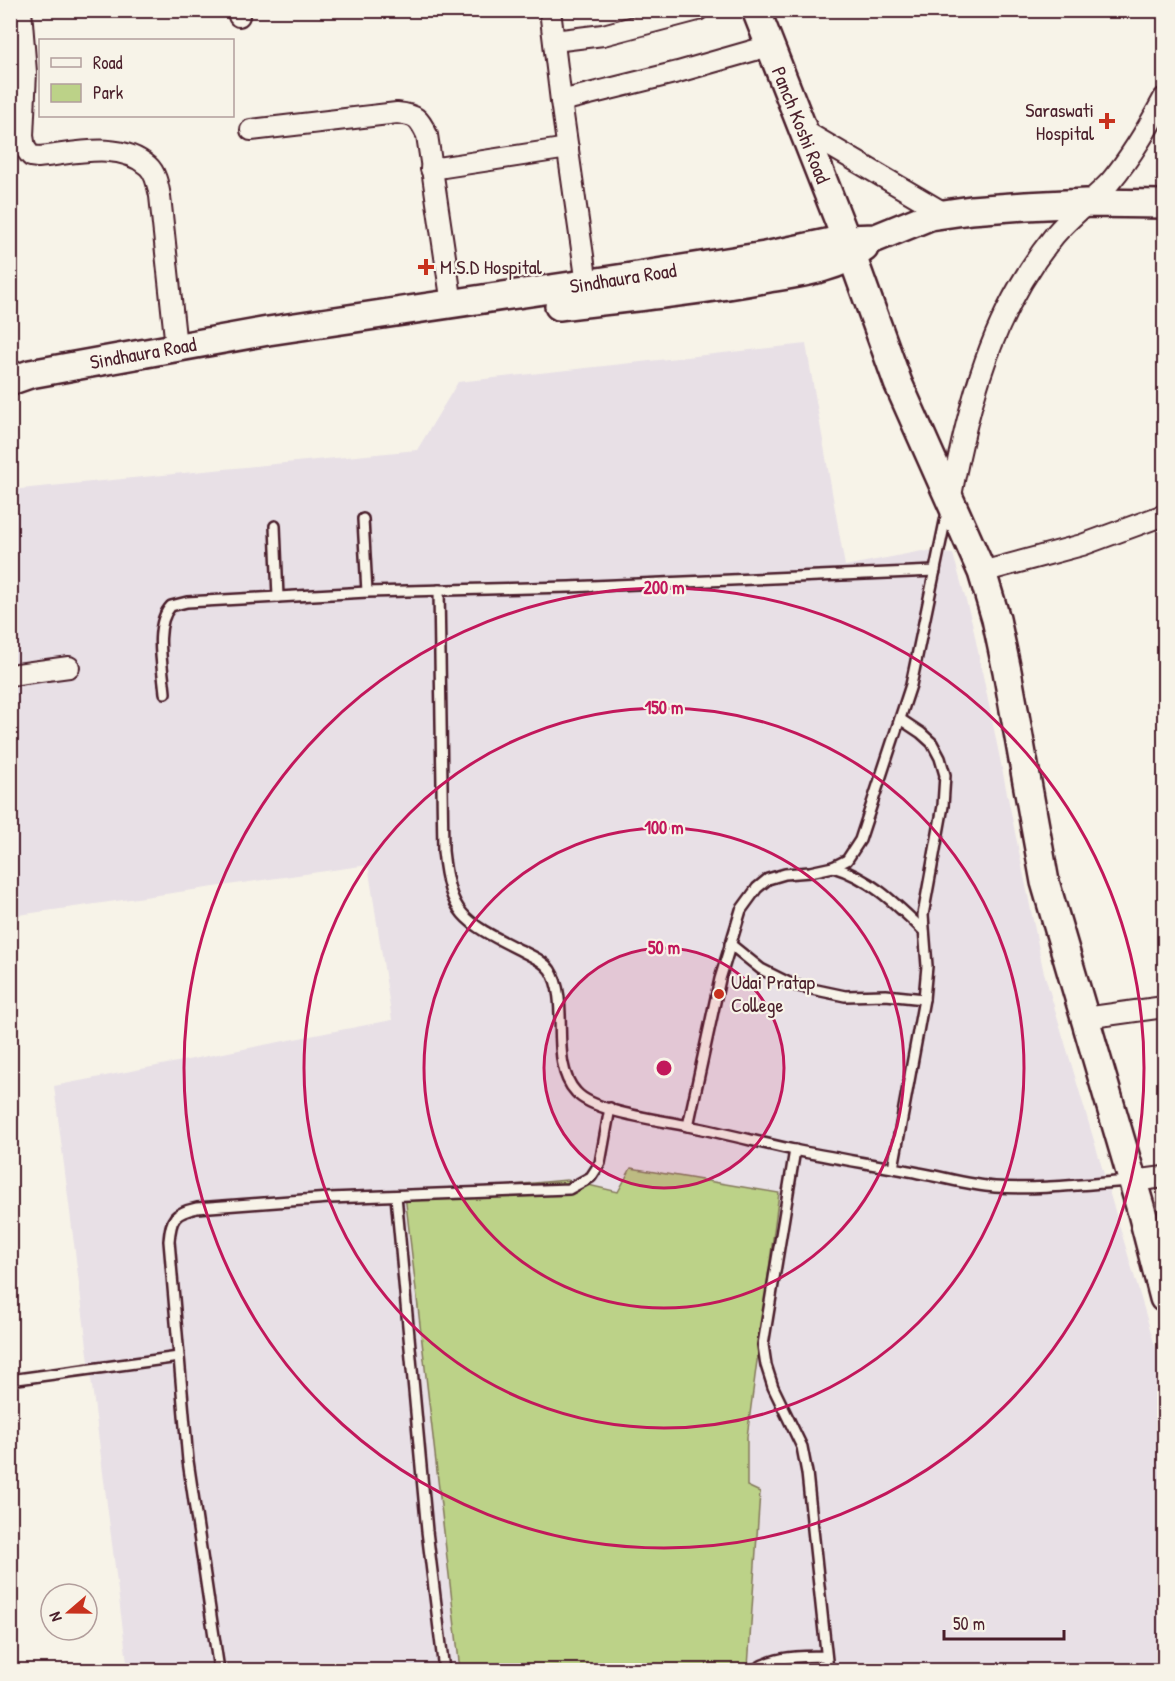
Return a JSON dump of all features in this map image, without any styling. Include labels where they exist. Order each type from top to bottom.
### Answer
[{"type":"street","points":[[21,10],[26,72],[25,148],[31,156],[39,157],[113,150],[131,156],[148,166],[157,181],[160,196],[176,347]]},
{"type":"street","points":[[550,10],[586,284]]},
{"type":"street","points":[[554,41],[603,35],[698,10]]},
{"type":"street","name":"Panch Koshi Road","points":[[756,10],[898,383],[982,572],[1005,661],[1045,882],[1133,1181],[1164,1298]]},
{"type":"street","points":[[561,101],[678,72],[769,46]]},
{"type":"street","points":[[950,501],[963,433],[990,346],[1033,265],[1055,235],[1108,184],[1127,161],[1164,98]]},
{"type":"street","points":[[251,130],[397,113],[410,114],[420,121],[427,135],[453,304]]},
{"type":"street","points":[[803,130],[946,214]]},
{"type":"street","points":[[431,169],[568,148]]},
{"type":"street","name":"Sindhaura Road","points":[[10,381],[30,374],[176,347],[765,256],[848,249],[930,216],[972,210],[1086,203],[1164,204]]},
{"type":"street","points":[[10,397],[28,390],[222,356],[512,312],[721,287],[793,274],[848,249]]},
{"type":"street","points":[[982,572],[1082,545],[1164,515]]},
{"type":"street","points":[[10,675],[69,667]]},
{"type":"street","points":[[1085,1018],[1164,1007]]},
{"type":"street","points":[[1133,1181],[1164,1177]]},
{"type":"lane","points":[[688,1126],[720,979],[741,910],[757,888],[768,879],[785,874],[833,867],[847,860],[860,840],[911,685],[950,501]]},
{"type":"lane","points":[[363,519],[367,592]]},
{"type":"lane","points":[[274,526],[278,597]]},
{"type":"lane","points":[[165,693],[161,631],[162,620],[171,606],[203,601],[367,592],[569,587],[935,571]]},
{"type":"lane","points":[[439,590],[443,851],[447,882],[455,903],[469,921],[490,935],[541,961],[550,970],[557,992],[562,1061],[567,1077],[576,1093],[590,1102],[610,1108],[795,1150],[991,1186],[1026,1188],[1133,1181]]},
{"type":"lane","points":[[892,1168],[924,999],[927,966],[923,915],[943,806],[945,775],[932,743],[900,719]]},
{"type":"lane","points":[[833,867],[851,872],[864,879],[923,930]]},
{"type":"lane","points":[[730,944],[762,969],[793,985],[846,996],[886,995],[924,999]]},
{"type":"lane","points":[[219,1671],[189,1461],[179,1357],[169,1241],[170,1226],[176,1215],[197,1208],[329,1198],[569,1189],[591,1178],[600,1163],[610,1108]]},
{"type":"lane","points":[[795,1150],[763,1345],[773,1388],[802,1447],[807,1473],[828,1671]]},
{"type":"lane","points":[[396,1196],[427,1531],[444,1671]]},
{"type":"lane","points":[[10,1380],[179,1357]]},
{"type":"lane","points":[[754,1671],[767,1662],[786,1658],[826,1656]]},
{"type":"shaded area","name":"Udai Pratap College","points":[[806,344],[845,566],[922,551],[953,554],[972,622],[1043,969],[1156,1349],[1164,1398],[1164,1670],[128,1670],[54,1086],[392,1020],[368,865],[11,916],[10,490],[417,450],[458,382]]},
{"type":"green space","points":[[631,1168],[779,1193],[747,1437],[747,1486],[760,1492],[748,1667],[743,1670],[460,1670],[405,1195],[567,1180],[618,1192]]},
{"type":"place","name":"Saraswati Hospital","points":[[1107,121]]},
{"type":"place","name":"M.S.D Hospital","points":[[426,267]]},
{"type":"place","name":"Udai Pratap College","points":[[719,994]]}]
